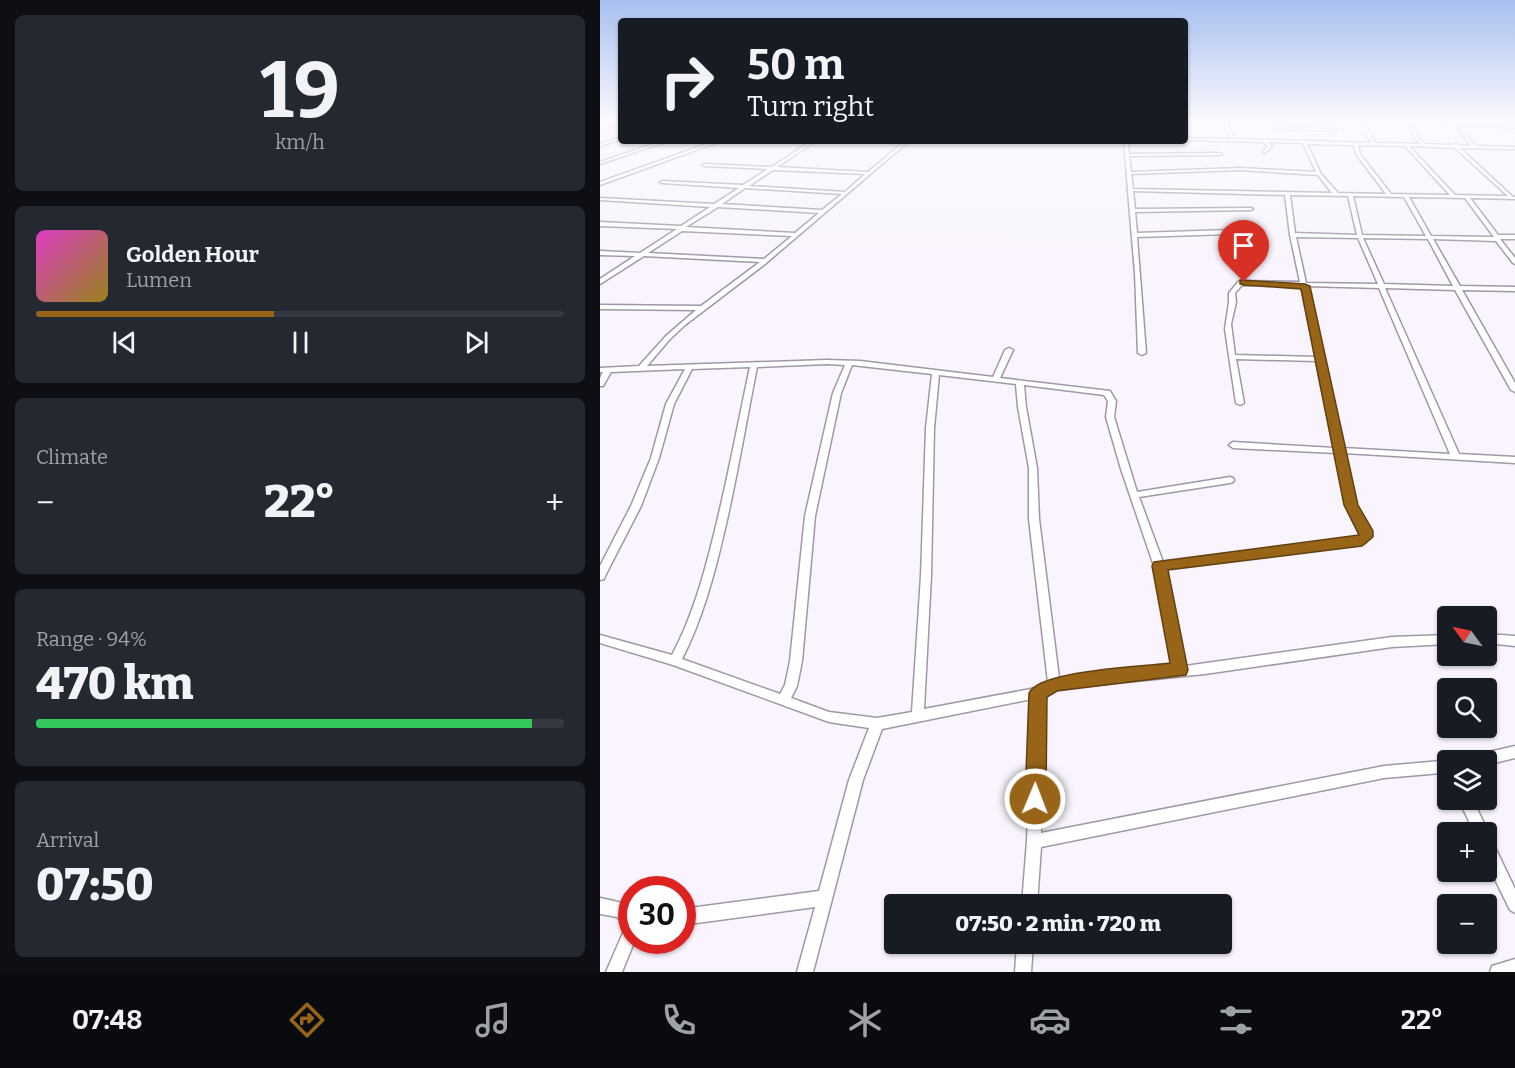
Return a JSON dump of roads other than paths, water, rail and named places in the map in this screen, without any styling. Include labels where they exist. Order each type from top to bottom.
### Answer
[{"type":"street","points":[[600,184],[643,168]]},
{"type":"street","points":[[600,282],[771,168]]},
{"type":"street","points":[[779,168],[868,173]]},
{"type":"street","points":[[642,368],[658,344],[765,261],[874,168]]},
{"type":"street","points":[[1128,168],[1135,235],[1142,353]]},
{"type":"street","points":[[1316,168],[1336,194]]},
{"type":"street","points":[[1369,168],[1390,196]]},
{"type":"street","points":[[1428,168],[1454,197]]},
{"type":"street","points":[[1481,168],[1514,198]]},
{"type":"street","points":[[1128,173],[1240,169],[1319,174]]},
{"type":"street","points":[[662,182],[846,193]]},
{"type":"street","points":[[1129,190],[1221,190],[1514,198]]},
{"type":"street","points":[[1160,566],[1362,541],[1366,537],[1366,531],[1351,505],[1293,235],[1287,193]]},
{"type":"street","points":[[1350,195],[1360,237],[1456,456]]},
{"type":"street","points":[[1406,196],[1460,288],[1515,390]]},
{"type":"street","points":[[1466,197],[1515,262]]},
{"type":"street","points":[[600,199],[823,212]]},
{"type":"street","points":[[1132,211],[1251,208]]},
{"type":"street","points":[[600,224],[795,235]]},
{"type":"street","points":[[1135,235],[1260,231]]},
{"type":"street","points":[[1293,235],[1515,237]]},
{"type":"street","points":[[600,253],[765,261]]},
{"type":"street","points":[[1240,403],[1228,318],[1234,305],[1232,292],[1236,285],[1254,282],[1305,286],[1515,289]]},
{"type":"street","points":[[600,307],[702,308]]},
{"type":"street","points":[[996,379],[1009,350]]},
{"type":"street","points":[[1233,357],[1321,359]]},
{"type":"street","points":[[784,699],[791,686],[796,661],[810,516],[837,393],[849,363]]},
{"type":"street","points":[[600,384],[604,370],[849,363],[1107,393],[1112,401],[1110,417],[1160,566],[1180,670]]},
{"type":"street","points":[[675,661],[685,642],[709,574],[728,495],[754,364]]},
{"type":"street","points":[[600,576],[636,506],[655,458],[669,404],[690,366]]},
{"type":"street","points":[[918,715],[926,576],[929,449],[936,373]]},
{"type":"street","points":[[1020,383],[1033,468],[1034,519],[1054,684]]},
{"type":"street","points":[[1233,444],[1515,460]]},
{"type":"street","points":[[1135,495],[1230,480]]},
{"type":"street","points":[[600,639],[675,661],[829,717],[877,724],[1038,693],[1054,684],[1205,669],[1392,642],[1437,640]]},
{"type":"street","points":[[1497,639],[1515,640]]},
{"type":"street","points":[[1030,894],[1034,841],[1038,693]]},
{"type":"street","points":[[805,972],[856,780],[877,724]]},
{"type":"street","points":[[1497,756],[1515,752]]},
{"type":"street","points":[[1034,841],[1384,772],[1437,769]]},
{"type":"street","points":[[1497,867],[1515,905]]},
{"type":"street","points":[[696,915],[824,898]]},
{"type":"street","points":[[600,906],[618,909]]},
{"type":"street","points":[[614,972],[622,954]]},
{"type":"street","points":[[1023,972],[1024,954]]},
{"type":"street","points":[[1498,972],[1515,967]]}]
